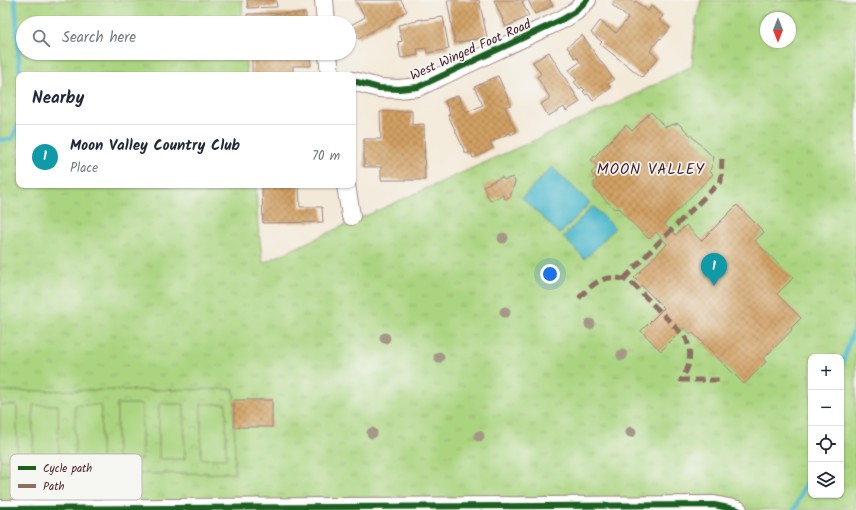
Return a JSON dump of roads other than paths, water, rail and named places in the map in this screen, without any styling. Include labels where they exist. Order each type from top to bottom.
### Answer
[{"type":"street","points":[[324,0],[325,16]]},
{"type":"street","name":"West Winged Foot Road","points":[[356,82],[379,88],[399,89],[418,87],[563,19],[576,11],[587,0]]},
{"type":"street","points":[[329,60],[330,72]]},
{"type":"street","points":[[346,188],[351,216]]},
{"type":"street","points":[[0,509],[714,505],[738,510]]},
{"type":"water","points":[[552,167],[590,203],[560,234],[522,198]]},
{"type":"water","points":[[593,206],[615,228],[585,259],[563,237]]},
{"type":"waterway","points":[[15,0],[16,16]]},
{"type":"waterway","points":[[19,60],[20,72]]},
{"type":"waterway","points":[[0,140],[12,139],[16,130]]},
{"type":"waterway","points":[[844,359],[856,321]]},
{"type":"waterway","points":[[793,510],[808,477]]},
{"type":"place","name":"Moon Valley Country Club","points":[[714,286]]},
{"type":"district","name":"MOON VALLEY","points":[[651,169]]}]
